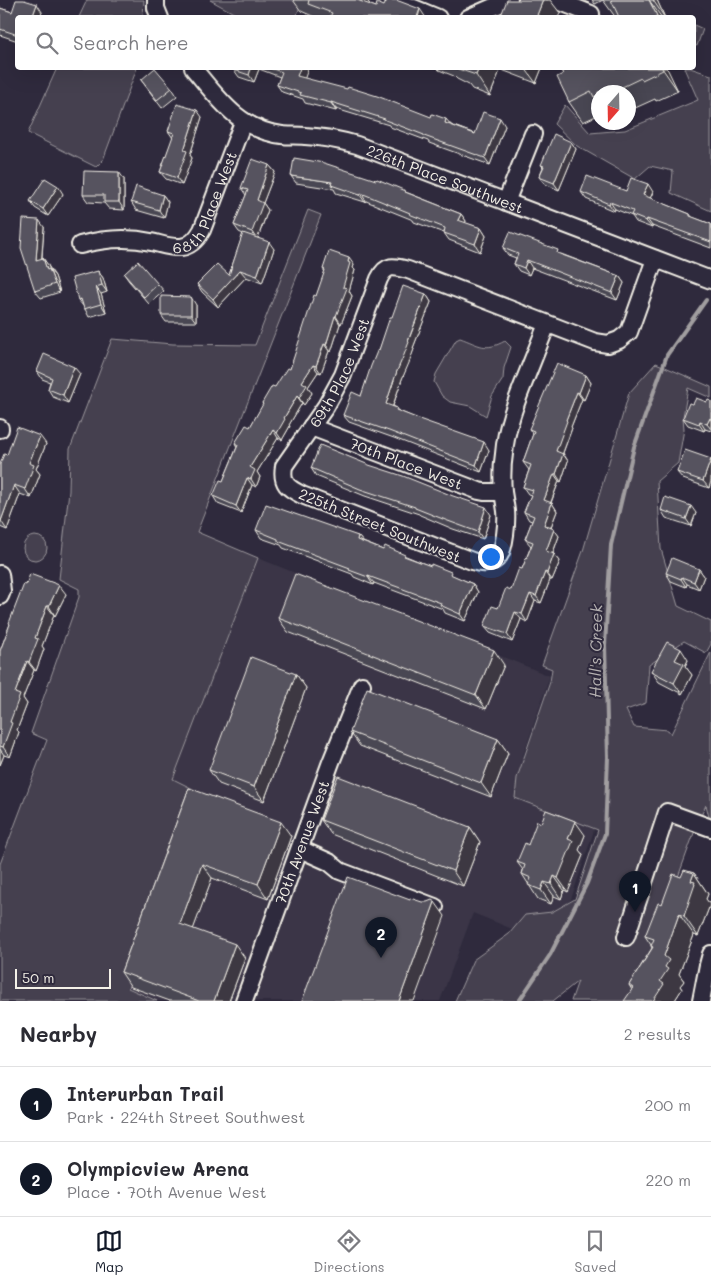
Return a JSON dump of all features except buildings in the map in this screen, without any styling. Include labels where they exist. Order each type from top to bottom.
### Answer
[{"type":"street","points":[[475,15],[509,0]]},
{"type":"street","points":[[510,15],[516,0]]},
{"type":"street","points":[[556,0],[591,14]]},
{"type":"street","points":[[400,1],[431,15]]},
{"type":"street","name":"226th Place Southwest","points":[[195,70],[230,111],[243,122],[255,128],[283,135],[325,137],[349,142],[711,280]]},
{"type":"street","name":"68th Place West","points":[[80,245],[99,240],[118,239],[149,241],[167,246],[183,247],[191,244],[198,238],[202,230],[243,122]]},
{"type":"street","points":[[506,202],[533,134]]},
{"type":"street","points":[[503,492],[504,454],[507,433],[513,411],[547,324],[595,342],[608,344],[619,340],[629,332],[655,259]]},
{"type":"street","name":"69th Place West","points":[[282,474],[284,466],[326,406],[343,375],[379,278],[382,271],[389,267],[408,270],[547,324]]},
{"type":"street","name":"70th Place West","points":[[311,427],[479,491],[503,492]]},
{"type":"street","name":"225th Street Southwest","points":[[282,474],[287,487],[302,496],[481,564],[495,560],[500,555],[502,549],[506,513],[503,492]]},
{"type":"street","points":[[0,574],[2,590],[0,596]]},
{"type":"street","name":"70th Avenue West","points":[[244,1001],[331,762],[362,685]]},
{"type":"street","points":[[626,937],[667,812],[711,828]]},
{"type":"street","points":[[300,849],[329,862],[340,871],[435,907]]},
{"type":"street","points":[[701,1001],[711,954]]},
{"type":"shaded area","points":[[87,0],[144,0],[143,15],[80,15]]},
{"type":"shaded area","points":[[210,0],[302,0],[297,15],[237,15]]},
{"type":"shaded area","points":[[696,26],[703,29],[696,46]]},
{"type":"shaded area","points":[[56,70],[136,70],[103,160],[96,167],[28,133]]},
{"type":"shaded area","points":[[685,70],[696,70],[711,75],[711,211],[671,193],[673,171],[650,166],[635,179],[577,146],[554,124],[565,105],[590,133],[636,130],[636,125],[698,100]]},
{"type":"shaded area","points":[[308,210],[321,215],[197,532],[258,558],[173,779],[201,793],[128,988],[157,1001],[0,1001],[0,864],[47,740],[31,733],[79,597],[79,589],[59,579],[69,491],[70,449],[112,339],[173,344],[255,345]]},
{"type":"shaded area","points":[[460,338],[487,347],[505,341],[511,347],[504,368],[503,379],[492,396],[486,416],[470,406],[450,402],[442,396],[434,382],[436,374],[456,340]]},
{"type":"shaded area","points":[[656,363],[711,387],[711,398],[688,388],[678,463],[657,481],[661,549],[678,606],[711,622],[711,644],[706,653],[684,641],[649,665],[646,703],[626,710],[634,727],[668,730],[671,734],[711,652],[711,820],[706,805],[698,822],[633,1001],[571,1001],[578,981],[553,1001],[455,1001],[473,960],[509,934],[525,915],[552,912],[575,899],[598,830],[515,798],[517,778],[550,682],[552,669],[542,665],[583,551],[629,393]]},
{"type":"shaded area","points":[[35,536],[43,540],[47,548],[43,556],[35,560],[27,556],[23,548],[27,540]]},
{"type":"shaded area","points":[[258,558],[550,676],[523,756],[596,793],[595,827],[571,899],[539,940],[473,913],[440,1001],[157,1001],[128,989],[200,793],[173,779]]},
{"type":"waterway","name":"Hall's Creek","points":[[519,1001],[550,955],[587,883],[605,834],[608,757],[605,645],[611,545],[634,447],[667,355],[706,300]]},
{"type":"place","name":"Interurban Trail","points":[[635,912]]},
{"type":"place","name":"Olympicview Arena","points":[[381,958]]}]
